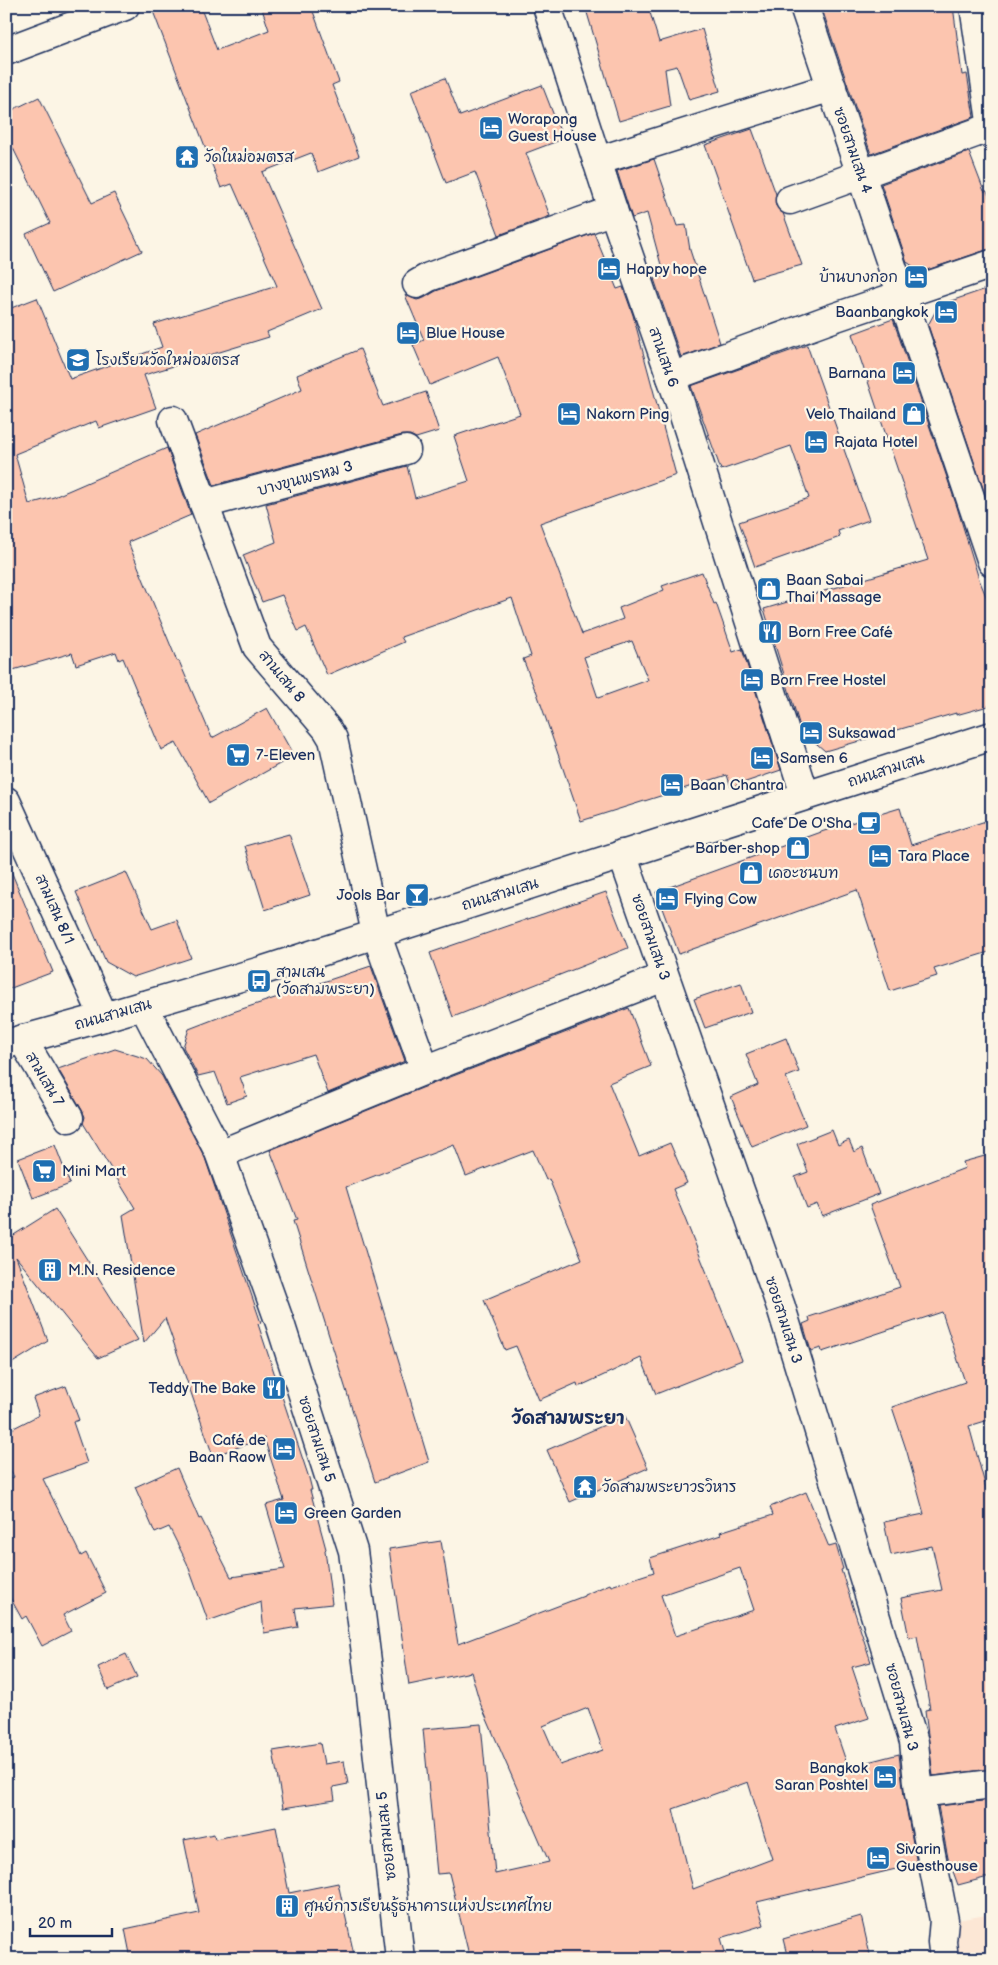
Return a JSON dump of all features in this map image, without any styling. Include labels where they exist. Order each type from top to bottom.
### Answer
[{"type":"street","points":[[6,52],[125,6]]},
{"type":"street","name":"สานเสน 6","points":[[547,6],[613,210],[671,377],[805,795]]},
{"type":"street","name":"ซอยสามเสน 4","points":[[804,6],[902,294],[985,516],[992,562]]},
{"type":"street","points":[[790,200],[992,128],[974,6]]},
{"type":"street","points":[[597,161],[832,87]]},
{"type":"street","points":[[417,284],[429,277],[613,210]]},
{"type":"street","points":[[671,377],[902,294],[992,264]]},
{"type":"street","name":"สานเสน 8","points":[[173,420],[258,647],[327,729],[333,739],[376,933],[425,1070]]},
{"type":"street","name":"บางขุนพรหม 3","points":[[204,504],[406,450]]},
{"type":"street","name":"ถนนสามเสน","points":[[14,1042],[104,1018],[261,971],[992,736]]},
{"type":"street","name":"สามเสน 8/1","points":[[6,802],[104,1018]]},
{"type":"street","name":"ซอยสามเสน 3","points":[[622,854],[781,1307],[914,1742],[919,1793],[944,1920],[942,1942],[944,1959]]},
{"type":"street","points":[[220,1154],[425,1070],[664,977]]},
{"type":"street","name":"ซอยสามเสน 5","points":[[143,1005],[220,1154],[280,1323],[353,1550],[400,1959]]},
{"type":"street","name":"สามเสน 7","points":[[14,1042],[69,1118]]},
{"type":"street","points":[[919,1793],[992,1784]]},
{"type":"shaded area","points":[[992,1914],[992,1959],[960,1959],[952,1921]]},
{"type":"building","points":[[151,6],[200,6],[217,50],[269,30],[261,6],[311,6],[339,82],[332,85],[359,156],[318,172],[311,153],[262,172],[322,309],[267,332],[269,337],[144,375],[156,408],[99,428],[96,421],[15,454],[29,504],[54,497],[167,448],[191,515],[128,542],[177,661],[179,661],[212,738],[267,708],[294,756],[209,803],[176,743],[161,750],[123,658],[119,660],[116,652],[76,665],[72,653],[6,672],[6,310],[37,298],[70,379],[162,347],[154,324],[277,286],[232,184],[221,188]]},
{"type":"building","points":[[585,6],[648,6],[659,42],[702,29],[720,91],[689,100],[677,66],[665,69],[670,106],[619,121]]},
{"type":"building","points":[[821,6],[953,6],[962,75],[967,74],[974,117],[871,154]]},
{"type":"building","name":"Worapong Guest House","points":[[445,78],[460,116],[542,85],[563,139],[526,153],[550,216],[499,235],[475,172],[446,183],[411,91]]},
{"type":"building","points":[[39,97],[92,203],[114,193],[142,251],[53,292],[26,234],[50,223],[6,134],[6,113]]},
{"type":"building","points":[[752,129],[776,194],[776,206],[783,213],[802,265],[752,279],[705,145]]},
{"type":"building","points":[[969,152],[992,206],[992,248],[921,272],[907,262],[881,184]]},
{"type":"building","points":[[654,159],[677,226],[686,225],[690,250],[720,343],[681,357],[654,279],[664,276],[647,213],[632,218],[617,171]]},
{"type":"building","points":[[594,233],[617,289],[623,287],[633,315],[676,475],[540,523],[582,634],[623,619],[619,608],[664,590],[662,586],[702,572],[714,604],[716,603],[733,652],[742,649],[781,770],[731,787],[727,775],[581,821],[536,690],[523,659],[531,656],[512,598],[401,637],[404,642],[327,675],[306,627],[298,631],[282,595],[262,602],[243,555],[276,542],[266,504],[407,466],[415,498],[469,481],[454,436],[520,414],[498,357],[430,385],[413,345],[424,340],[405,295],[417,300],[436,291]],"holes":[[[632,641],[648,680],[598,698],[584,657]]]},
{"type":"building","points":[[992,287],[992,495],[986,497],[928,325],[939,305]]},
{"type":"building","points":[[893,319],[957,507],[979,579],[992,611],[992,705],[956,715],[956,713],[825,751],[801,730],[764,609],[928,560],[852,334]]},
{"type":"building","name":"Rajata Hotel","points":[[807,345],[869,520],[838,531],[840,537],[755,567],[739,522],[809,498],[791,446],[721,470],[691,386]]},
{"type":"building","points":[[360,349],[383,406],[426,392],[439,431],[416,438],[410,435],[402,435],[214,485],[195,435],[302,389],[297,375]]},
{"type":"building","points":[[900,808],[911,845],[992,819],[992,951],[934,969],[937,976],[890,991],[857,890],[679,954],[656,892],[824,831]]},
{"type":"building","points":[[289,834],[310,895],[265,910],[245,846]]},
{"type":"building","points":[[6,859],[53,972],[6,990]]},
{"type":"building","points":[[126,872],[152,929],[177,920],[191,958],[133,977],[106,962],[76,892]]},
{"type":"building","points":[[606,892],[628,948],[453,1017],[430,953]]},
{"type":"building","points":[[371,966],[405,1061],[328,1093],[313,1054],[240,1077],[247,1096],[227,1103],[215,1072],[198,1076],[183,1047],[189,1029],[233,1012]]},
{"type":"building","points":[[741,983],[751,1012],[705,1028],[694,999]]},
{"type":"building","points":[[629,1008],[651,1066],[609,1083],[639,1156],[670,1143],[687,1183],[673,1189],[742,1360],[656,1394],[641,1358],[578,1387],[577,1383],[539,1400],[516,1346],[505,1350],[484,1300],[582,1259],[549,1179],[546,1180],[533,1150],[466,1176],[454,1145],[346,1187],[429,1462],[375,1482],[293,1221],[297,1220],[270,1150],[422,1088]]},
{"type":"building","points":[[786,1038],[799,1072],[786,1077],[806,1125],[752,1147],[731,1097],[758,1085],[746,1054]]},
{"type":"building","points":[[115,1049],[147,1059],[162,1076],[205,1158],[261,1323],[258,1324],[309,1478],[312,1490],[310,1490],[326,1549],[332,1604],[295,1608],[298,1627],[264,1633],[261,1602],[208,1621],[187,1563],[169,1527],[155,1533],[135,1487],[177,1468],[199,1519],[201,1518],[231,1577],[285,1569],[266,1505],[284,1500],[264,1438],[213,1456],[165,1318],[144,1343],[123,1215],[135,1208],[83,1123],[85,1117],[82,1110],[58,1069]]},
{"type":"building","points":[[832,1130],[838,1145],[849,1140],[854,1152],[862,1148],[879,1194],[822,1216],[817,1204],[807,1208],[795,1177],[808,1172],[797,1144]]},
{"type":"building","name":"Mini Mart","points":[[55,1145],[70,1184],[33,1198],[18,1159]]},
{"type":"building","points":[[992,1154],[992,1419],[969,1426],[989,1499],[992,1498],[992,1769],[933,1776],[925,1710],[930,1709],[917,1636],[909,1638],[901,1598],[942,1590],[932,1546],[891,1555],[884,1522],[924,1514],[892,1407],[965,1382],[942,1312],[822,1352],[821,1348],[811,1351],[803,1324],[810,1321],[809,1317],[900,1287],[870,1205],[965,1168],[963,1162]]},
{"type":"building","name":"M.N. Residence","points":[[55,1209],[138,1340],[98,1358],[16,1257],[48,1341],[6,1367],[6,1236],[9,1238]]},
{"type":"building","points":[[66,1386],[79,1420],[73,1422],[87,1463],[43,1479],[81,1556],[86,1553],[106,1593],[63,1615],[71,1631],[42,1646],[26,1616],[22,1619],[6,1590],[6,1481],[14,1477],[6,1461],[6,1432],[39,1415],[33,1398]]},
{"type":"building","points":[[625,1416],[648,1468],[570,1502],[547,1450]]},
{"type":"building","points":[[806,1492],[829,1547],[836,1545],[843,1569],[841,1570],[871,1662],[852,1667],[869,1718],[835,1729],[848,1767],[899,1754],[904,1796],[917,1864],[757,1902],[764,1925],[721,1938],[727,1959],[470,1959],[449,1873],[437,1874],[423,1729],[481,1724],[495,1874],[549,1862],[480,1703],[471,1672],[409,1685],[389,1549],[441,1541],[458,1644],[584,1596],[610,1584],[611,1586],[654,1572],[650,1558],[721,1535],[720,1532],[773,1515],[770,1507]],"holes":[[[740,1568],[754,1610],[675,1636],[661,1595]],[[588,1708],[603,1750],[560,1765],[543,1726]],[[748,1782],[772,1859],[693,1889],[673,1809]]]},
{"type":"building","points":[[126,1654],[137,1677],[108,1690],[98,1667]]},
{"type":"building","points":[[320,1743],[324,1764],[344,1761],[348,1784],[333,1787],[335,1800],[283,1808],[273,1751]]},
{"type":"building","points":[[992,1800],[992,1876],[958,1885],[948,1858],[938,1806]]},
{"type":"building","name":"ศูนย์การเรียนรู้ธนาคารแห่งประเทศไทย","points":[[276,1827],[289,1893],[338,1883],[355,1959],[131,1959],[125,1929],[199,1913],[184,1840],[214,1834],[215,1839]]},
{"type":"building","points":[[861,1916],[871,1959],[788,1959],[783,1939]]},
{"type":"place","name":"Worapong Guest House","points":[[491,128]]},
{"type":"place","name":"วัดใหม่อมตรส","points":[[187,157]]},
{"type":"place","name":"Happy hope","points":[[609,269]]},
{"type":"place","name":"บ้านบางกอก","points":[[916,277]]},
{"type":"place","name":"Baanbangkok","points":[[946,312]]},
{"type":"place","name":"Blue House","points":[[408,333]]},
{"type":"place","name":"โรงเรียนวัดใหม่อมตรส","points":[[78,360]]},
{"type":"place","name":"Barnana","points":[[904,373]]},
{"type":"place","name":"Nakorn Ping","points":[[569,414]]},
{"type":"place","name":"Velo Thailand","points":[[914,414]]},
{"type":"place","name":"Rajata Hotel","points":[[816,442]]},
{"type":"place","name":"Baan Sabai Thai Massage","points":[[769,589]]},
{"type":"place","name":"Born Free Café","points":[[770,632]]},
{"type":"place","name":"Born Free Hostel","points":[[752,680]]},
{"type":"place","name":"Suksawad","points":[[811,733]]},
{"type":"place","name":"7-Eleven","points":[[238,755]]},
{"type":"place","name":"Samsen 6","points":[[762,758]]},
{"type":"place","name":"Baan Chantra","points":[[672,785]]},
{"type":"place","name":"Cafe De O'Sha","points":[[869,823]]},
{"type":"place","name":"Barber-shop","points":[[798,848]]},
{"type":"place","name":"Tara Place","points":[[880,856]]},
{"type":"place","name":"เดอะชนบท","points":[[751,873]]},
{"type":"place","name":"Jools Bar","points":[[417,895]]},
{"type":"place","name":"Flying Cow","points":[[667,899]]},
{"type":"place","name":"สามเสน (วัดสามพระยา)","points":[[259,981]]},
{"type":"place","name":"Mini Mart","points":[[44,1171]]},
{"type":"place","name":"M.N. Residence","points":[[50,1270]]},
{"type":"place","name":"Teddy The Bake","points":[[274,1388]]},
{"type":"place","name":"Café de Baan Raow","points":[[284,1449]]},
{"type":"place","name":"วัดสามพระยาวรวิหาร","points":[[585,1487]]},
{"type":"place","name":"Green Garden","points":[[286,1513]]},
{"type":"place","name":"Bangkok Saran Poshtel","points":[[885,1777]]},
{"type":"place","name":"Sivarin Guesthouse","points":[[878,1858]]},
{"type":"place","name":"ศูนย์การเรียนรู้ธนาคารแห่งประเทศไทย","points":[[287,1906]]},
{"type":"district","name":"วัดสามพระยา","points":[[568,1418]]}]
